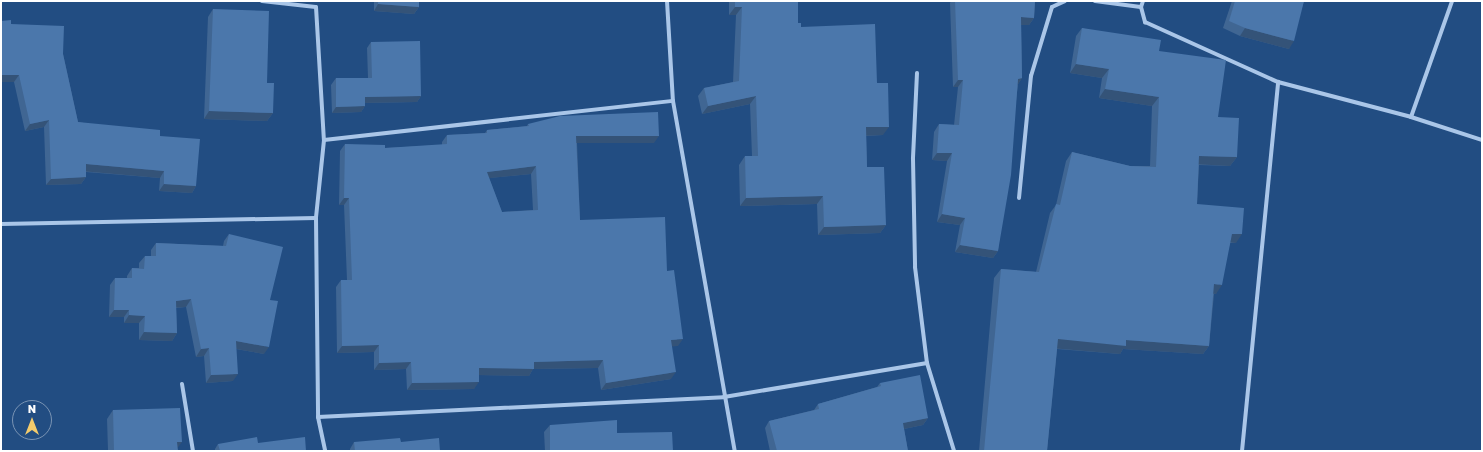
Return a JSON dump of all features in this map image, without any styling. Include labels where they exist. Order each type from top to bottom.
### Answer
[{"type":"street","points":[[262,1],[316,7],[324,140],[316,218],[318,417],[325,451]]},
{"type":"street","points":[[668,1],[673,101],[734,451]]},
{"type":"street","points":[[1019,198],[1031,76],[1052,7],[1066,1]]},
{"type":"street","points":[[1095,1],[1140,7]]},
{"type":"street","points":[[1143,1],[1140,7],[1145,22],[1278,82],[1411,117],[1482,140]]},
{"type":"street","points":[[1411,117],[1452,1]]},
{"type":"street","points":[[917,73],[913,159],[915,267],[928,363],[954,451]]},
{"type":"street","points":[[1242,451],[1278,82]]},
{"type":"street","points":[[324,140],[673,101]]},
{"type":"street","points":[[1,224],[316,218]]},
{"type":"street","points":[[318,417],[724,397],[928,363]]},
{"type":"street","points":[[182,384],[192,451]]},
{"type":"building","points":[[378,1],[419,1],[419,7],[378,4]]},
{"type":"building","points":[[735,1],[798,1],[798,23],[801,23],[801,27],[875,24],[877,83],[888,83],[889,127],[866,127],[867,167],[884,167],[886,225],[824,227],[823,196],[746,198],[745,156],[758,156],[756,96],[708,106],[704,88],[739,81],[742,7],[735,7]]},
{"type":"building","points":[[955,1],[1035,1],[1034,18],[1021,17],[1022,78],[1018,79],[1011,175],[998,251],[960,245],[965,218],[942,214],[952,153],[937,153],[939,124],[959,125],[963,80],[958,80]]},
{"type":"building","points":[[1235,1],[1304,1],[1294,41],[1245,28],[1229,21]]},
{"type":"building","points":[[213,9],[269,11],[267,83],[274,83],[273,113],[209,111]]},
{"type":"building","points":[[11,20],[11,24],[64,26],[63,54],[78,122],[160,130],[160,136],[200,139],[196,186],[164,184],[164,171],[86,164],[86,177],[51,179],[49,120],[30,124],[19,75],[1,75],[1,21]]},
{"type":"building","points":[[1082,28],[1161,40],[1159,51],[1226,60],[1218,117],[1239,118],[1237,157],[1199,156],[1197,204],[1244,208],[1242,234],[1232,234],[1222,285],[1214,284],[1209,346],[1126,340],[1126,346],[1058,339],[1047,451],[984,451],[1001,269],[1039,272],[1056,204],[1060,205],[1072,152],[1130,166],[1156,167],[1159,97],[1105,89],[1109,69],[1076,64]]},
{"type":"building","points":[[420,41],[421,96],[365,97],[365,106],[336,107],[336,78],[372,78],[371,42]]},
{"type":"building","points":[[658,112],[659,136],[576,136],[580,220],[665,217],[667,271],[674,270],[683,339],[671,340],[676,372],[606,383],[603,360],[534,362],[534,369],[479,368],[479,382],[412,383],[411,362],[379,363],[379,345],[342,346],[341,280],[352,280],[349,198],[344,198],[345,144],[385,145],[385,148],[447,144],[447,135],[487,133],[487,130],[529,126],[528,124],[560,116]],"holes":[[[536,166],[538,210],[502,212],[487,172]]]},
{"type":"building","points":[[229,234],[283,247],[270,300],[278,301],[269,347],[236,341],[238,374],[211,375],[209,348],[201,349],[191,299],[176,301],[177,333],[144,332],[145,316],[129,315],[129,310],[114,310],[115,278],[132,278],[132,268],[144,269],[145,256],[156,256],[156,243],[226,246]]},
{"type":"building","points":[[920,375],[928,418],[903,423],[908,451],[777,451],[769,421],[819,409],[818,404],[881,386],[880,383]]},
{"type":"building","points":[[180,408],[182,442],[177,442],[178,451],[114,451],[113,410]]},
{"type":"building","points":[[617,420],[617,433],[672,432],[673,451],[550,451],[550,425]]},
{"type":"building","points":[[257,437],[258,443],[305,437],[306,451],[220,451],[218,444]]},
{"type":"building","points":[[400,438],[401,442],[439,438],[440,451],[355,451],[354,442]]}]
